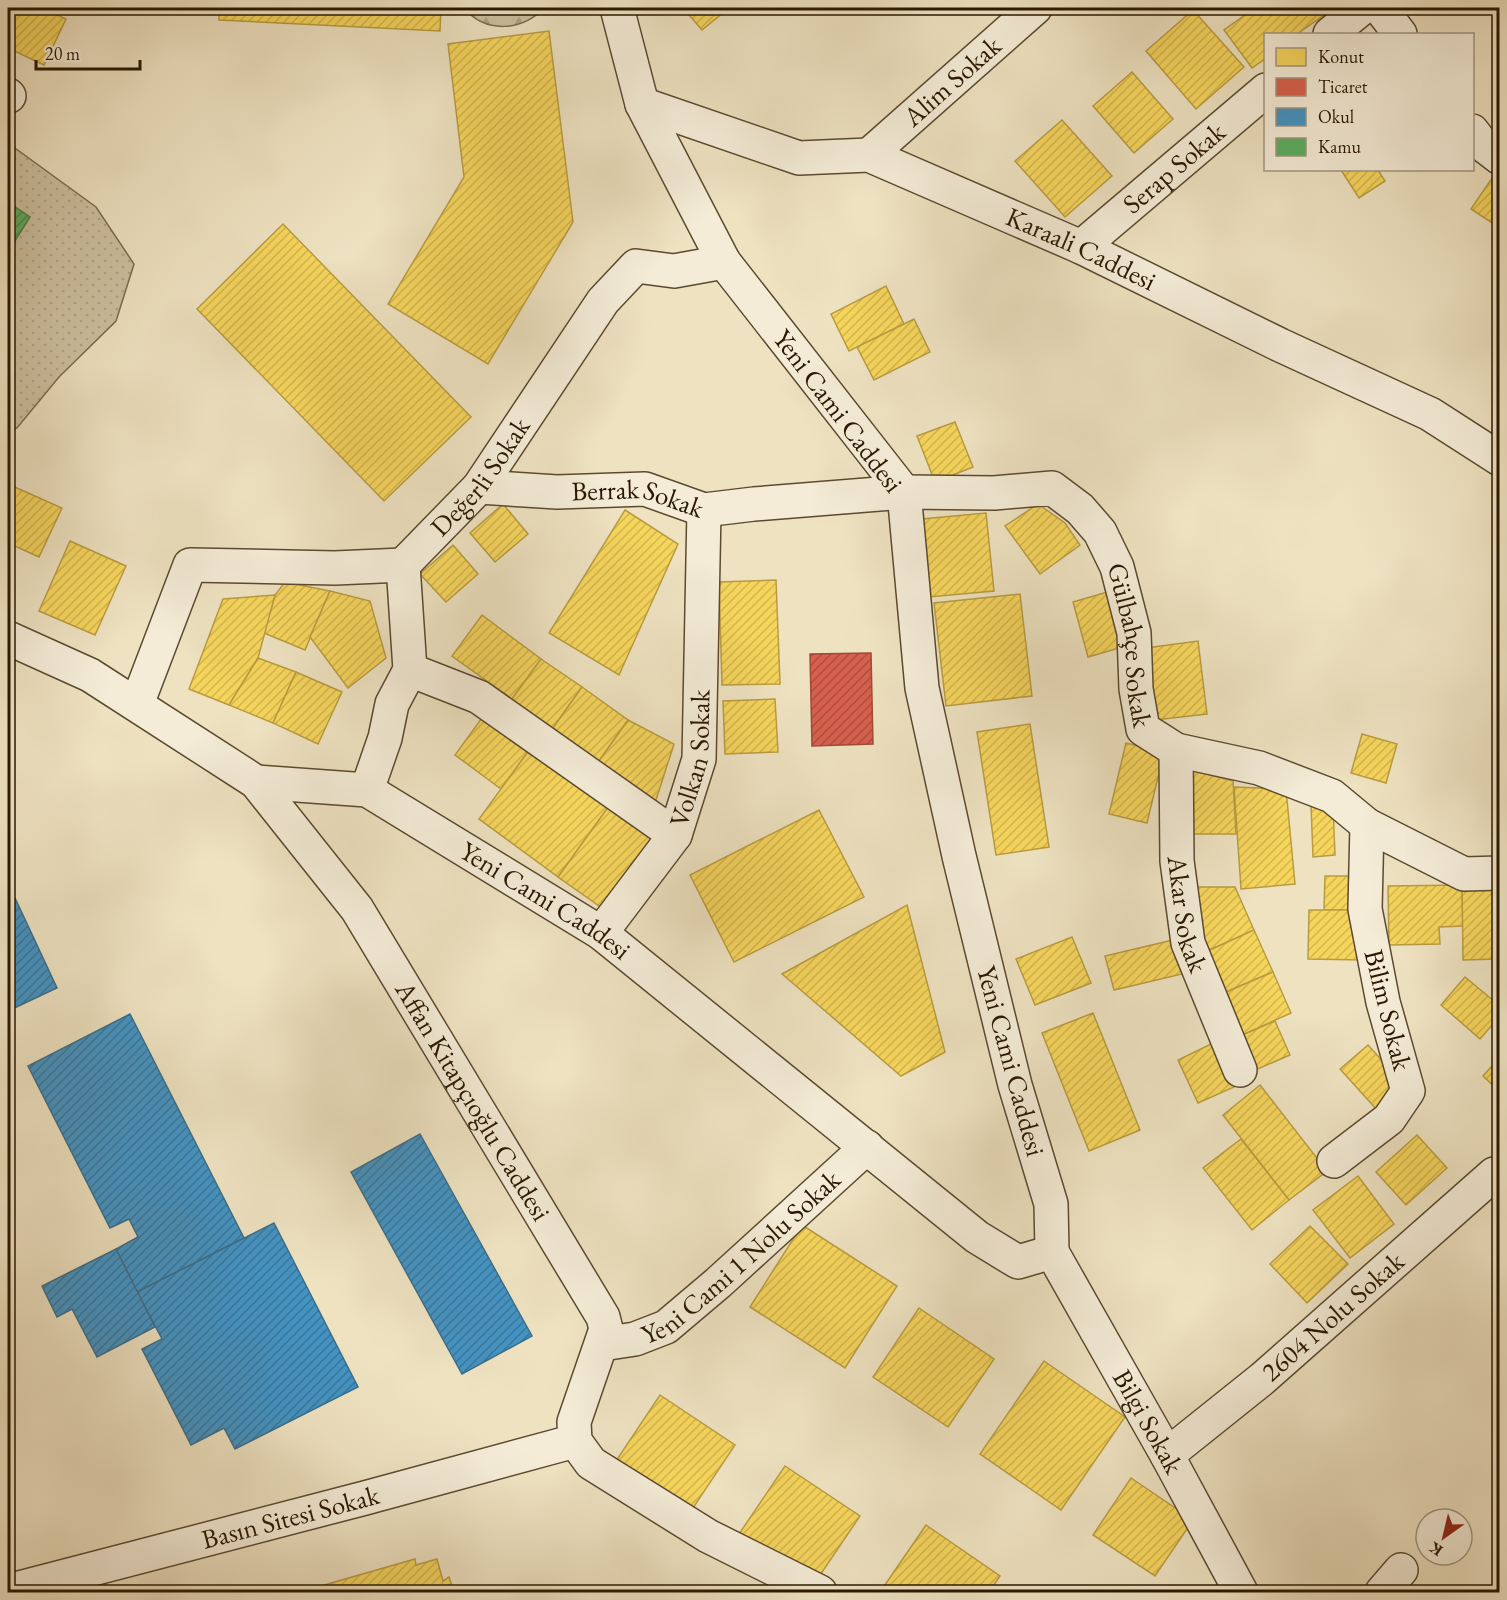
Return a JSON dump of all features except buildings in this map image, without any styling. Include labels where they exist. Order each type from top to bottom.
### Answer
[{"type":"street","name":"Yeni Cami Caddesi","points":[[256,782],[367,790],[601,933],[977,1237],[1018,1262],[1052,1252],[1051,1204],[1015,1085],[959,856],[922,688],[904,492],[724,262],[642,104],[617,8]]},
{"type":"street","name":"Alim Sokak","points":[[869,155],[1035,8]]},
{"type":"street","points":[[1331,33],[1362,8]]},
{"type":"street","points":[[1380,8],[1399,33]]},
{"type":"street","name":"Serap Sokak","points":[[1081,247],[1264,92]]},
{"type":"street","name":"Karaali Caddesi","points":[[642,104],[799,158],[869,155],[1081,247],[1280,345],[1430,414],[1500,459]]},
{"type":"street","points":[[1474,132],[1483,145],[1500,158]]},
{"type":"street","name":"Değerli Sokak","points":[[403,565],[479,487],[603,301],[636,266],[675,270],[724,262]]},
{"type":"street","name":"Berrak Sokak","points":[[479,487],[557,492],[645,489],[704,510],[904,492]]},
{"type":"street","name":"Gülbahçe Sokak","points":[[904,492],[994,493],[1052,488],[1080,509],[1100,532],[1117,567],[1134,633],[1136,689],[1143,729],[1176,750],[1259,768],[1332,796],[1367,825],[1464,874],[1500,873]]},
{"type":"street","name":"Volkan Sokak","points":[[410,670],[480,697],[675,835],[699,759],[704,510]]},
{"type":"street","points":[[137,704],[190,565],[335,568],[403,565],[410,670],[392,704],[385,738],[367,790]]},
{"type":"street","name":"Affan Kitapçıoğlu Caddesi","points":[[8,638],[90,675],[256,782],[357,909],[603,1317],[606,1329],[574,1422],[575,1441]]},
{"type":"street","name":"Akar Sokak","points":[[1176,750],[1177,861],[1188,943],[1240,1070]]},
{"type":"street","name":"Bilim Sokak","points":[[1334,1161],[1389,1119],[1408,1091],[1383,1002],[1365,909],[1367,825]]},
{"type":"street","points":[[601,933],[675,835]]},
{"type":"street","name":"Yeni Cami 1 Nolu Sokak","points":[[602,1344],[635,1338],[666,1327],[718,1283],[867,1147]]},
{"type":"street","name":"2604 Nolu Sokak","points":[[1167,1455],[1262,1379],[1494,1174]]},
{"type":"street","name":"Bilgi Sokak","points":[[1052,1252],[1167,1455],[1241,1593]]},
{"type":"street","points":[[575,1441],[591,1464],[620,1482],[708,1536],[820,1593]]},
{"type":"street","name":"Basın Sitesi Sokak","points":[[8,1591],[575,1441]]},
{"type":"green space","points":[[464,8],[544,8],[525,21],[504,26],[483,22]]},
{"type":"green space","points":[[8,143],[96,207],[134,264],[116,321],[59,377],[17,428],[8,432]]}]
